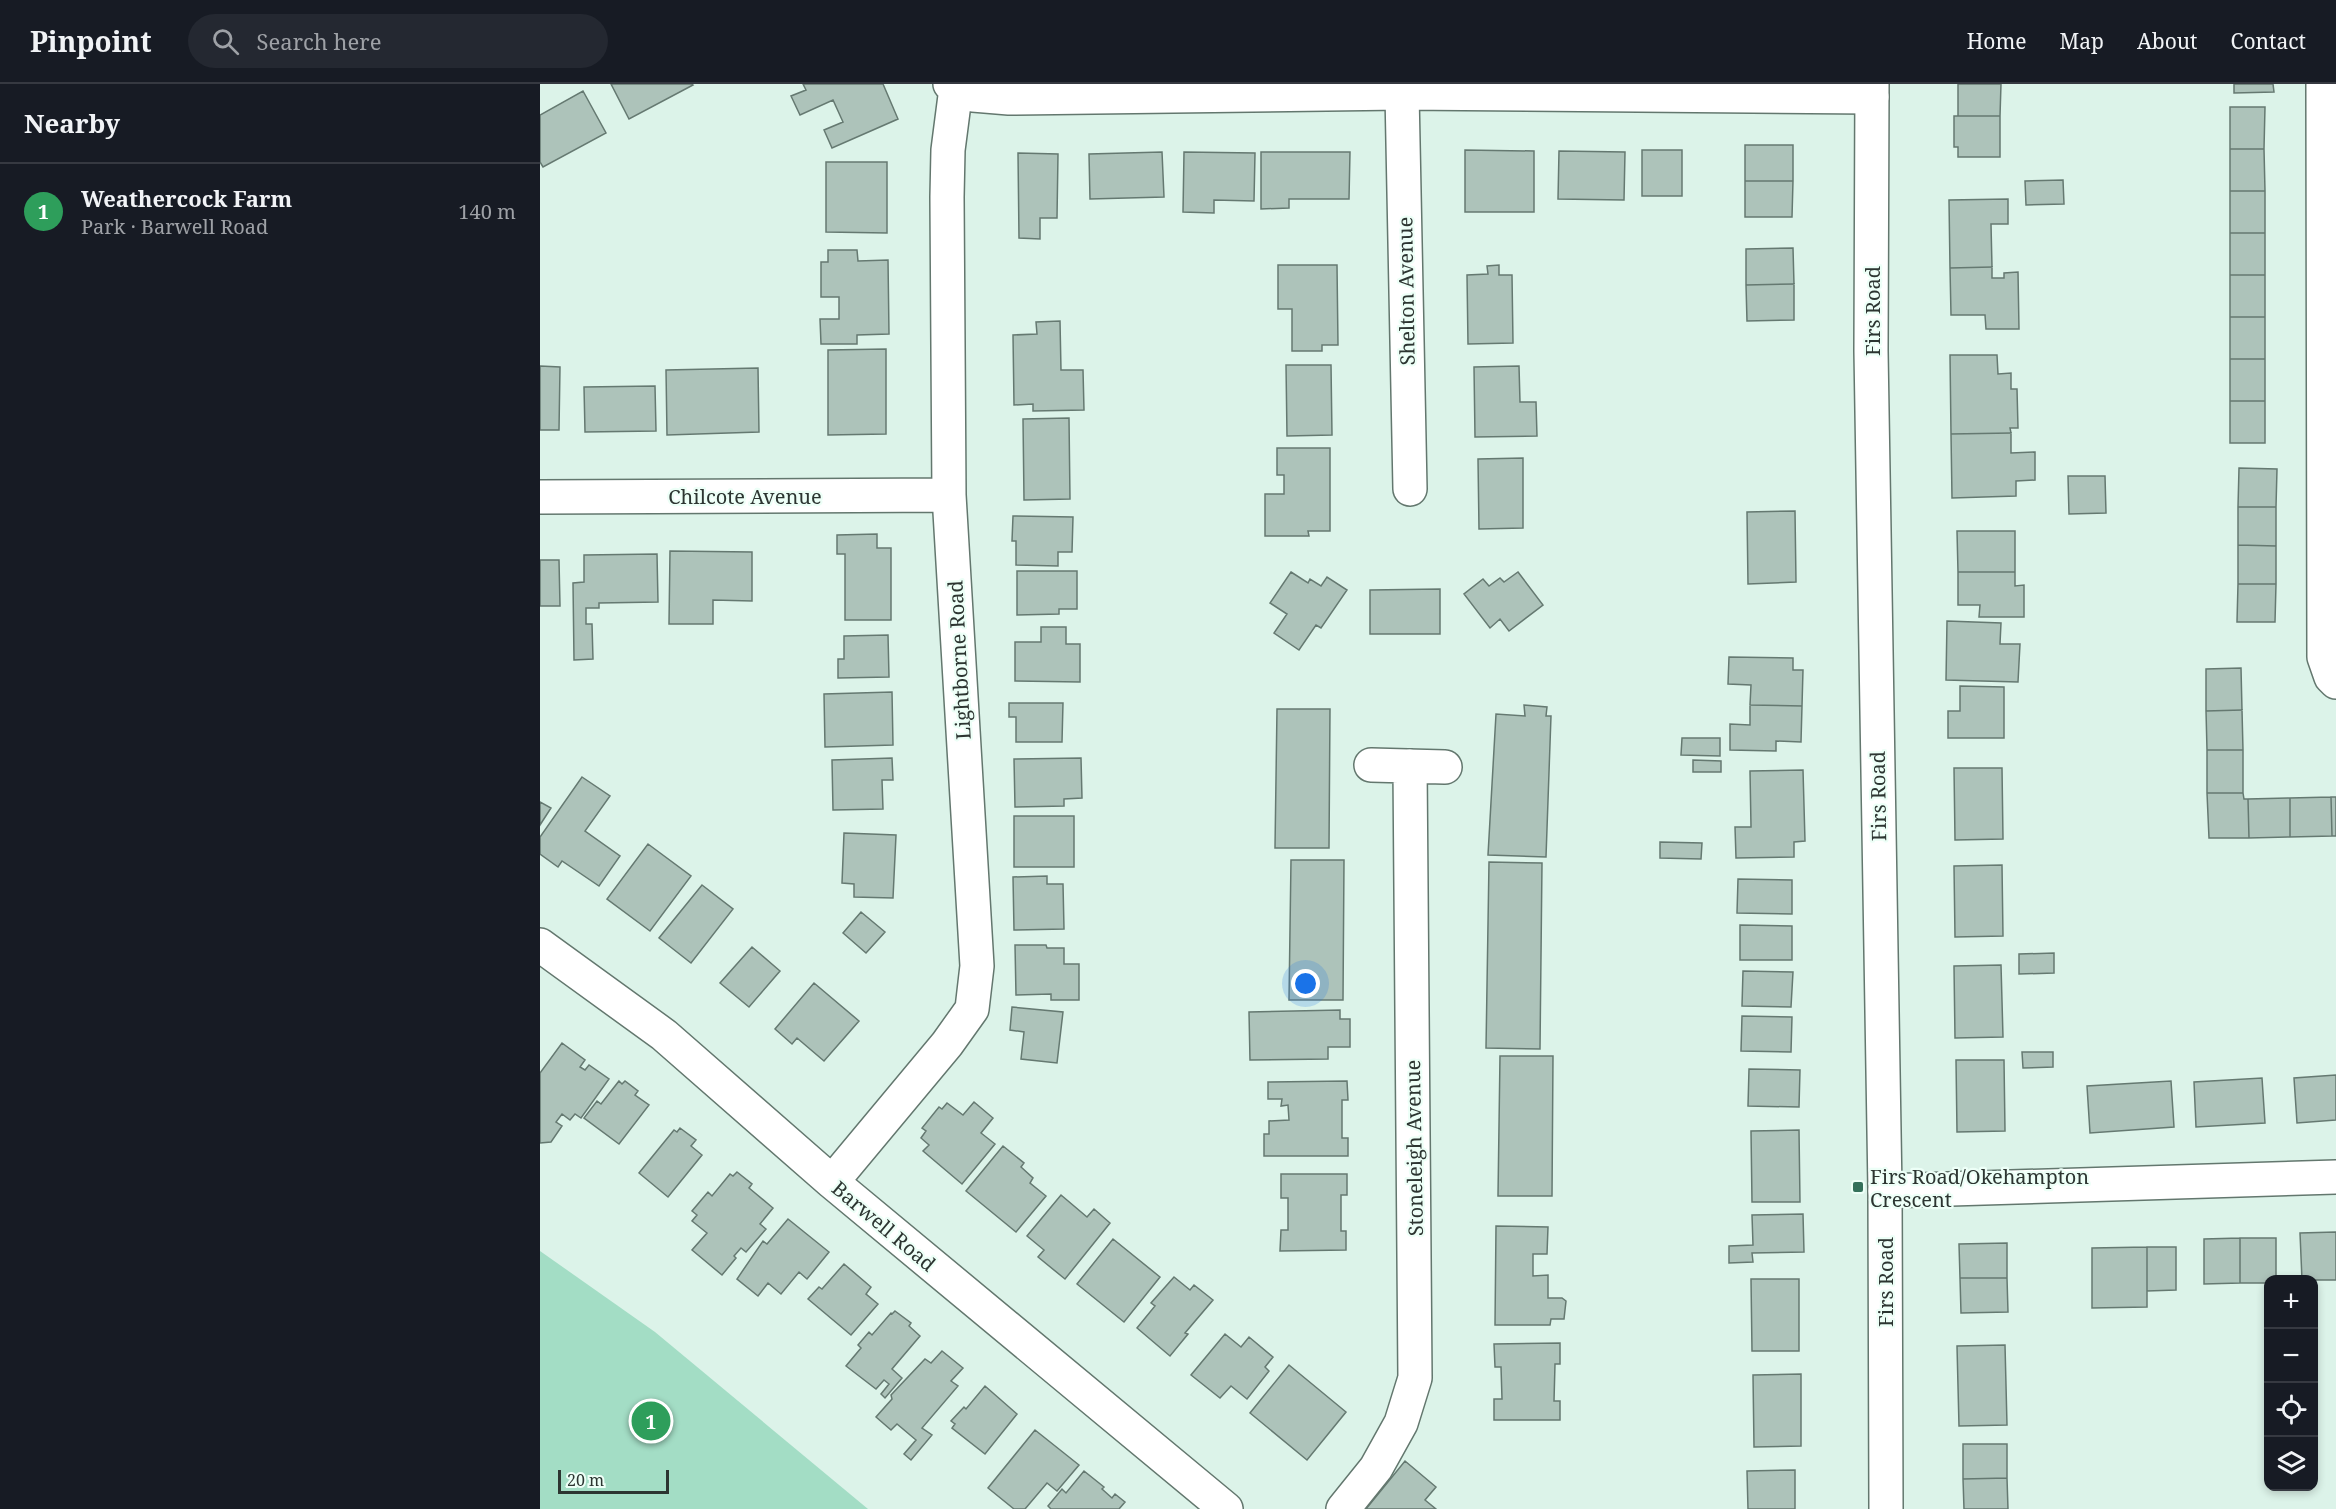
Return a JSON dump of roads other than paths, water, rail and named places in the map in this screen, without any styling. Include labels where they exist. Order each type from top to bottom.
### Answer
[{"type":"street","points":[[2323,84],[2324,657],[2331,676],[2336,682]]},
{"type":"street","points":[[953,86],[973,95],[1009,98],[1872,90]]},
{"type":"street","name":"Lightborne Road","points":[[832,1182],[947,1044],[972,1010],[977,966],[949,495],[947,197],[953,86]]},
{"type":"street","name":"Firs Road","points":[[1872,90],[1871,351],[1885,1191],[1886,1509]]},
{"type":"street","name":"Shelton Avenue","points":[[1402,93],[1410,489]]},
{"type":"street","name":"Chilcote Avenue","points":[[540,497],[949,495]]},
{"type":"street","points":[[1371,765],[1445,767]]},
{"type":"street","name":"Stoneleigh Avenue","points":[[1343,1509],[1376,1468],[1401,1423],[1415,1378],[1410,766]]},
{"type":"street","name":"Barwell Road","points":[[540,945],[664,1035],[832,1182],[1226,1509]]},
{"type":"street","points":[[1885,1191],[2336,1177]]},
{"type":"place","name":"Firs Road/Okehampton Crescent","points":[[1858,1187]]},
{"type":"place","name":"Weathercock Farm","points":[[651,1421]]}]
